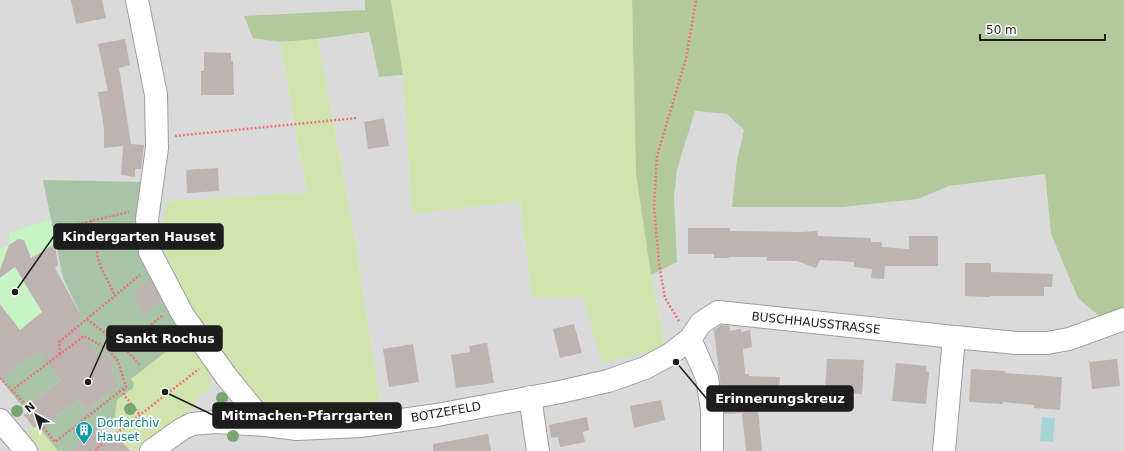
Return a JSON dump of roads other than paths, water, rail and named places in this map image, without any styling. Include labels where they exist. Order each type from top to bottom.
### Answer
[{"type":"street","points":[[137,0],[156,95],[156,148],[147,219],[150,252],[183,315],[226,376],[266,424]]},
{"type":"street","name":"BUSCHHAUSSTRASSE","points":[[690,339],[701,323],[718,312],[954,337],[1017,343],[1047,344],[1069,339],[1124,319]]},
{"type":"street","points":[[944,451],[954,337]]},
{"type":"street","points":[[690,339],[707,378],[712,410],[712,451]]},
{"type":"street","name":"BOTZEFELD","points":[[151,451],[182,428],[192,424],[215,422],[266,424],[297,429],[360,426],[437,415],[560,392],[608,381],[645,368],[669,355],[690,339]]},
{"type":"street","points":[[530,397],[538,451]]},
{"type":"street","points":[[0,420],[26,451]]},
{"type":"water","points":[[1042,417],[1055,418],[1053,442],[1040,441]]},
{"type":"place","name":"Kindergarten Hauset","points":[[15,292]]},
{"type":"place","name":"Erinnerungskreuz","points":[[676,362]]},
{"type":"place","name":"Sankt Rochus","points":[[88,382]]},
{"type":"place","name":"Mitmachen-Pfarrgarten","points":[[165,392]]},
{"type":"place","name":"Dorfarchiv Hauset","points":[[84,445]]}]
